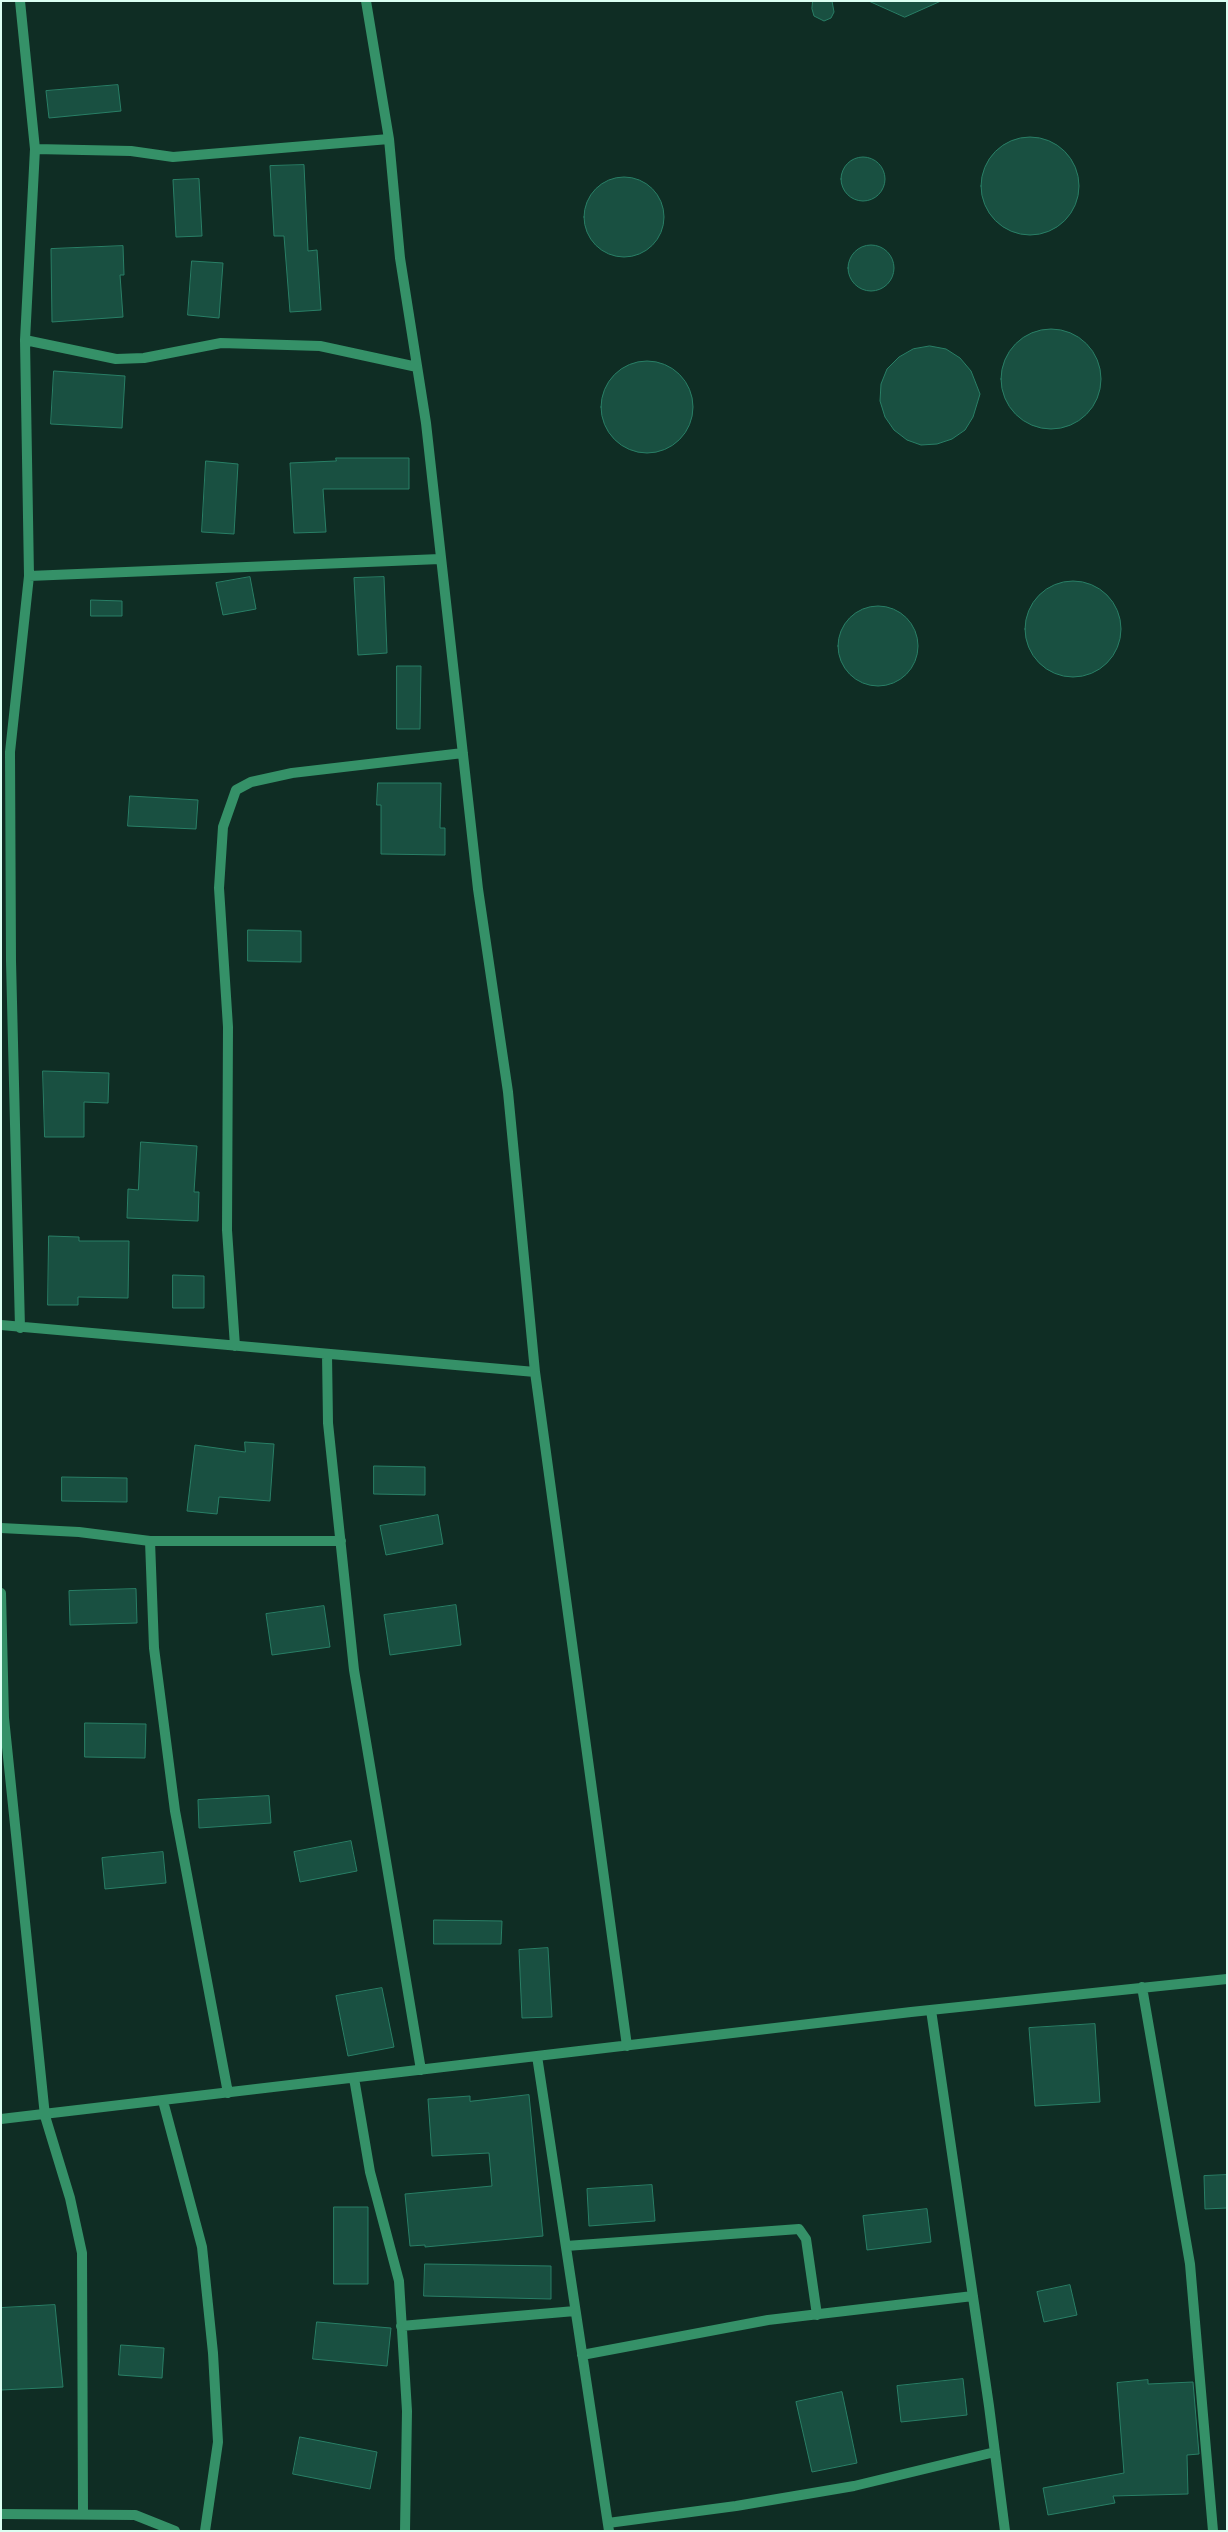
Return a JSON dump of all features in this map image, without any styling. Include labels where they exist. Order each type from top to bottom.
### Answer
[{"type":"street","points":[[20,1],[35,149],[25,340],[29,576],[10,752],[11,961],[20,1328]]},
{"type":"street","points":[[366,1],[389,139],[400,258],[426,422],[478,889],[508,1092],[535,1372],[627,2046]]},
{"type":"street","points":[[35,149],[131,151],[173,157],[389,139]]},
{"type":"street","points":[[25,340],[116,359],[144,358],[221,343],[320,346],[417,367]]},
{"type":"street","points":[[29,576],[440,559]]},
{"type":"street","points":[[235,1346],[227,1230],[228,1027],[219,888],[223,827],[236,790],[251,782],[292,773],[463,753]]},
{"type":"street","points":[[1,1325],[535,1372]]},
{"type":"street","points":[[327,1354],[328,1423],[354,1670],[421,2070]]},
{"type":"street","points":[[1,1528],[79,1532],[150,1541],[341,1541]]},
{"type":"street","points":[[150,1541],[154,1648],[176,1811],[228,2093]]},
{"type":"street","points":[[1,1593],[4,1718],[45,2116],[70,2198],[82,2253],[83,2513]]},
{"type":"street","points":[[1,2120],[931,2010],[1227,1978]]},
{"type":"street","points":[[1142,1987],[1190,2264],[1214,2531]]},
{"type":"street","points":[[931,2010],[1005,2531]]},
{"type":"street","points":[[537,2056],[609,2527],[854,2486],[995,2452]]},
{"type":"street","points":[[354,2078],[370,2172],[399,2282],[407,2411],[405,2531]]},
{"type":"street","points":[[163,2101],[202,2247],[213,2353],[218,2442],[206,2531]]},
{"type":"street","points":[[566,2246],[799,2229],[806,2239],[817,2315]]},
{"type":"street","points":[[582,2355],[768,2320],[973,2296]]},
{"type":"street","points":[[401,2326],[575,2311]]},
{"type":"street","points":[[1,2514],[83,2513],[134,2515],[175,2531]]},
{"type":"building","points":[[813,1],[832,1],[834,12],[831,18],[824,21],[814,16],[812,9]]},
{"type":"building","points":[[869,1],[941,1],[905,17]]},
{"type":"building","points":[[118,85],[121,111],[49,118],[46,91]]},
{"type":"building","points":[[1030,137],[1049,141],[1065,151],[1075,167],[1079,186],[1075,205],[1065,221],[1049,231],[1030,235],[1011,231],[995,221],[985,205],[981,186],[985,167],[995,151],[1011,141]]},
{"type":"building","points":[[859,157],[867,157],[879,163],[885,179],[879,195],[867,201],[859,201],[847,195],[841,183],[841,175],[847,163]]},
{"type":"building","points":[[304,165],[308,251],[317,250],[321,310],[290,312],[284,236],[274,236],[270,166]]},
{"type":"building","points":[[616,177],[632,177],[653,188],[664,209],[664,225],[653,246],[632,257],[616,257],[602,251],[590,239],[584,225],[584,209],[590,195],[602,183]]},
{"type":"building","points":[[199,179],[202,236],[176,237],[173,180]]},
{"type":"building","points":[[871,245],[884,249],[890,255],[894,268],[890,281],[884,287],[871,291],[858,287],[852,281],[848,268],[852,255],[858,249]]},
{"type":"building","points":[[123,246],[124,275],[120,275],[123,317],[52,322],[51,249]]},
{"type":"building","points":[[192,261],[223,263],[219,318],[188,315]]},
{"type":"building","points":[[1051,329],[1061,330],[1079,337],[1093,351],[1100,369],[1100,389],[1093,407],[1079,421],[1061,428],[1051,429],[1041,428],[1023,421],[1009,407],[1002,389],[1001,379],[1002,369],[1009,351],[1023,337],[1041,330]]},
{"type":"building","points":[[930,346],[946,349],[960,358],[971,371],[980,394],[973,417],[965,430],[952,439],[937,444],[921,445],[907,440],[894,430],[885,417],[880,401],[881,384],[887,369],[899,357],[913,349]]},
{"type":"building","points":[[647,361],[664,365],[679,375],[689,390],[693,407],[689,424],[679,439],[664,449],[647,453],[630,449],[615,439],[605,424],[601,407],[605,390],[615,375],[630,365]]},
{"type":"building","points":[[54,371],[125,376],[122,428],[51,424]]},
{"type":"building","points":[[336,458],[409,458],[409,489],[323,489],[326,532],[294,533],[290,463],[336,461]]},
{"type":"building","points":[[206,461],[238,464],[234,534],[202,532]]},
{"type":"building","points":[[250,577],[256,609],[223,615],[216,583]]},
{"type":"building","points":[[384,577],[387,653],[358,655],[354,578]]},
{"type":"building","points":[[1073,581],[1091,585],[1107,595],[1117,611],[1121,629],[1117,647],[1107,663],[1091,673],[1073,677],[1055,673],[1039,663],[1029,647],[1025,629],[1029,611],[1039,595],[1055,585]]},
{"type":"building","points":[[91,600],[122,601],[122,616],[91,616]]},
{"type":"building","points":[[878,606],[893,609],[906,618],[915,631],[918,646],[915,661],[906,674],[893,683],[878,686],[863,683],[850,674],[841,661],[838,646],[841,631],[850,618],[863,609]]},
{"type":"building","points":[[397,666],[421,666],[420,729],[397,729]]},
{"type":"building","points":[[378,783],[441,783],[440,828],[445,828],[445,855],[381,854],[381,805],[377,805]]},
{"type":"building","points":[[130,796],[198,800],[196,829],[128,826]]},
{"type":"building","points":[[248,930],[301,931],[301,962],[248,961]]},
{"type":"building","points":[[43,1071],[109,1073],[108,1103],[84,1102],[84,1137],[45,1137]]},
{"type":"building","points":[[141,1142],[197,1146],[194,1192],[199,1192],[198,1221],[127,1218],[128,1189],[138,1190]]},
{"type":"building","points":[[49,1236],[79,1237],[79,1241],[129,1241],[128,1298],[78,1297],[78,1305],[48,1305]]},
{"type":"building","points":[[173,1275],[204,1276],[204,1308],[173,1308]]},
{"type":"building","points":[[245,1442],[274,1444],[270,1501],[219,1497],[217,1514],[187,1511],[195,1445],[245,1452]]},
{"type":"building","points":[[374,1466],[425,1467],[425,1495],[374,1494]]},
{"type":"building","points":[[62,1477],[127,1478],[127,1502],[62,1501]]},
{"type":"building","points":[[438,1515],[443,1544],[386,1555],[380,1526]]},
{"type":"building","points":[[136,1589],[137,1623],[70,1625],[69,1591]]},
{"type":"building","points":[[456,1605],[461,1645],[390,1655],[384,1615]]},
{"type":"building","points":[[324,1606],[330,1647],[272,1655],[266,1614]]},
{"type":"building","points":[[85,1723],[146,1724],[145,1758],[85,1757]]},
{"type":"building","points":[[269,1796],[271,1823],[199,1828],[198,1800]]},
{"type":"building","points":[[351,1841],[357,1871],[300,1882],[294,1852]]},
{"type":"building","points":[[163,1852],[166,1883],[105,1889],[102,1858]]},
{"type":"building","points":[[434,1920],[502,1921],[501,1944],[434,1944]]},
{"type":"building","points":[[548,1948],[552,2017],[522,2018],[519,1950]]},
{"type":"building","points":[[382,1988],[394,2047],[348,2056],[336,1996]]},
{"type":"building","points":[[1095,2024],[1100,2102],[1035,2106],[1029,2028]]},
{"type":"building","points":[[529,2095],[543,2236],[425,2247],[425,2245],[410,2246],[405,2194],[492,2186],[489,2153],[432,2156],[428,2099],[470,2096],[470,2101]]},
{"type":"building","points":[[1227,2175],[1227,2208],[1205,2209],[1204,2176]]},
{"type":"building","points":[[652,2185],[655,2221],[589,2226],[587,2189]]},
{"type":"building","points":[[334,2207],[368,2207],[368,2284],[334,2284]]},
{"type":"building","points":[[927,2209],[931,2242],[867,2250],[863,2216]]},
{"type":"building","points":[[425,2264],[551,2266],[551,2299],[424,2296]]},
{"type":"building","points":[[1070,2285],[1077,2315],[1044,2322],[1037,2292]]},
{"type":"building","points":[[55,2305],[63,2387],[1,2390],[1,2308]]},
{"type":"building","points":[[317,2322],[391,2328],[387,2366],[313,2359]]},
{"type":"building","points":[[121,2345],[164,2348],[162,2378],[119,2375]]},
{"type":"building","points":[[963,2379],[967,2415],[901,2422],[897,2386]]},
{"type":"building","points":[[1148,2380],[1148,2384],[1193,2382],[1199,2454],[1187,2455],[1188,2494],[1113,2496],[1115,2503],[1048,2515],[1043,2488],[1124,2473],[1117,2383]]},
{"type":"building","points":[[842,2392],[857,2463],[812,2472],[796,2402]]},
{"type":"building","points":[[300,2437],[377,2452],[370,2489],[293,2474]]}]
